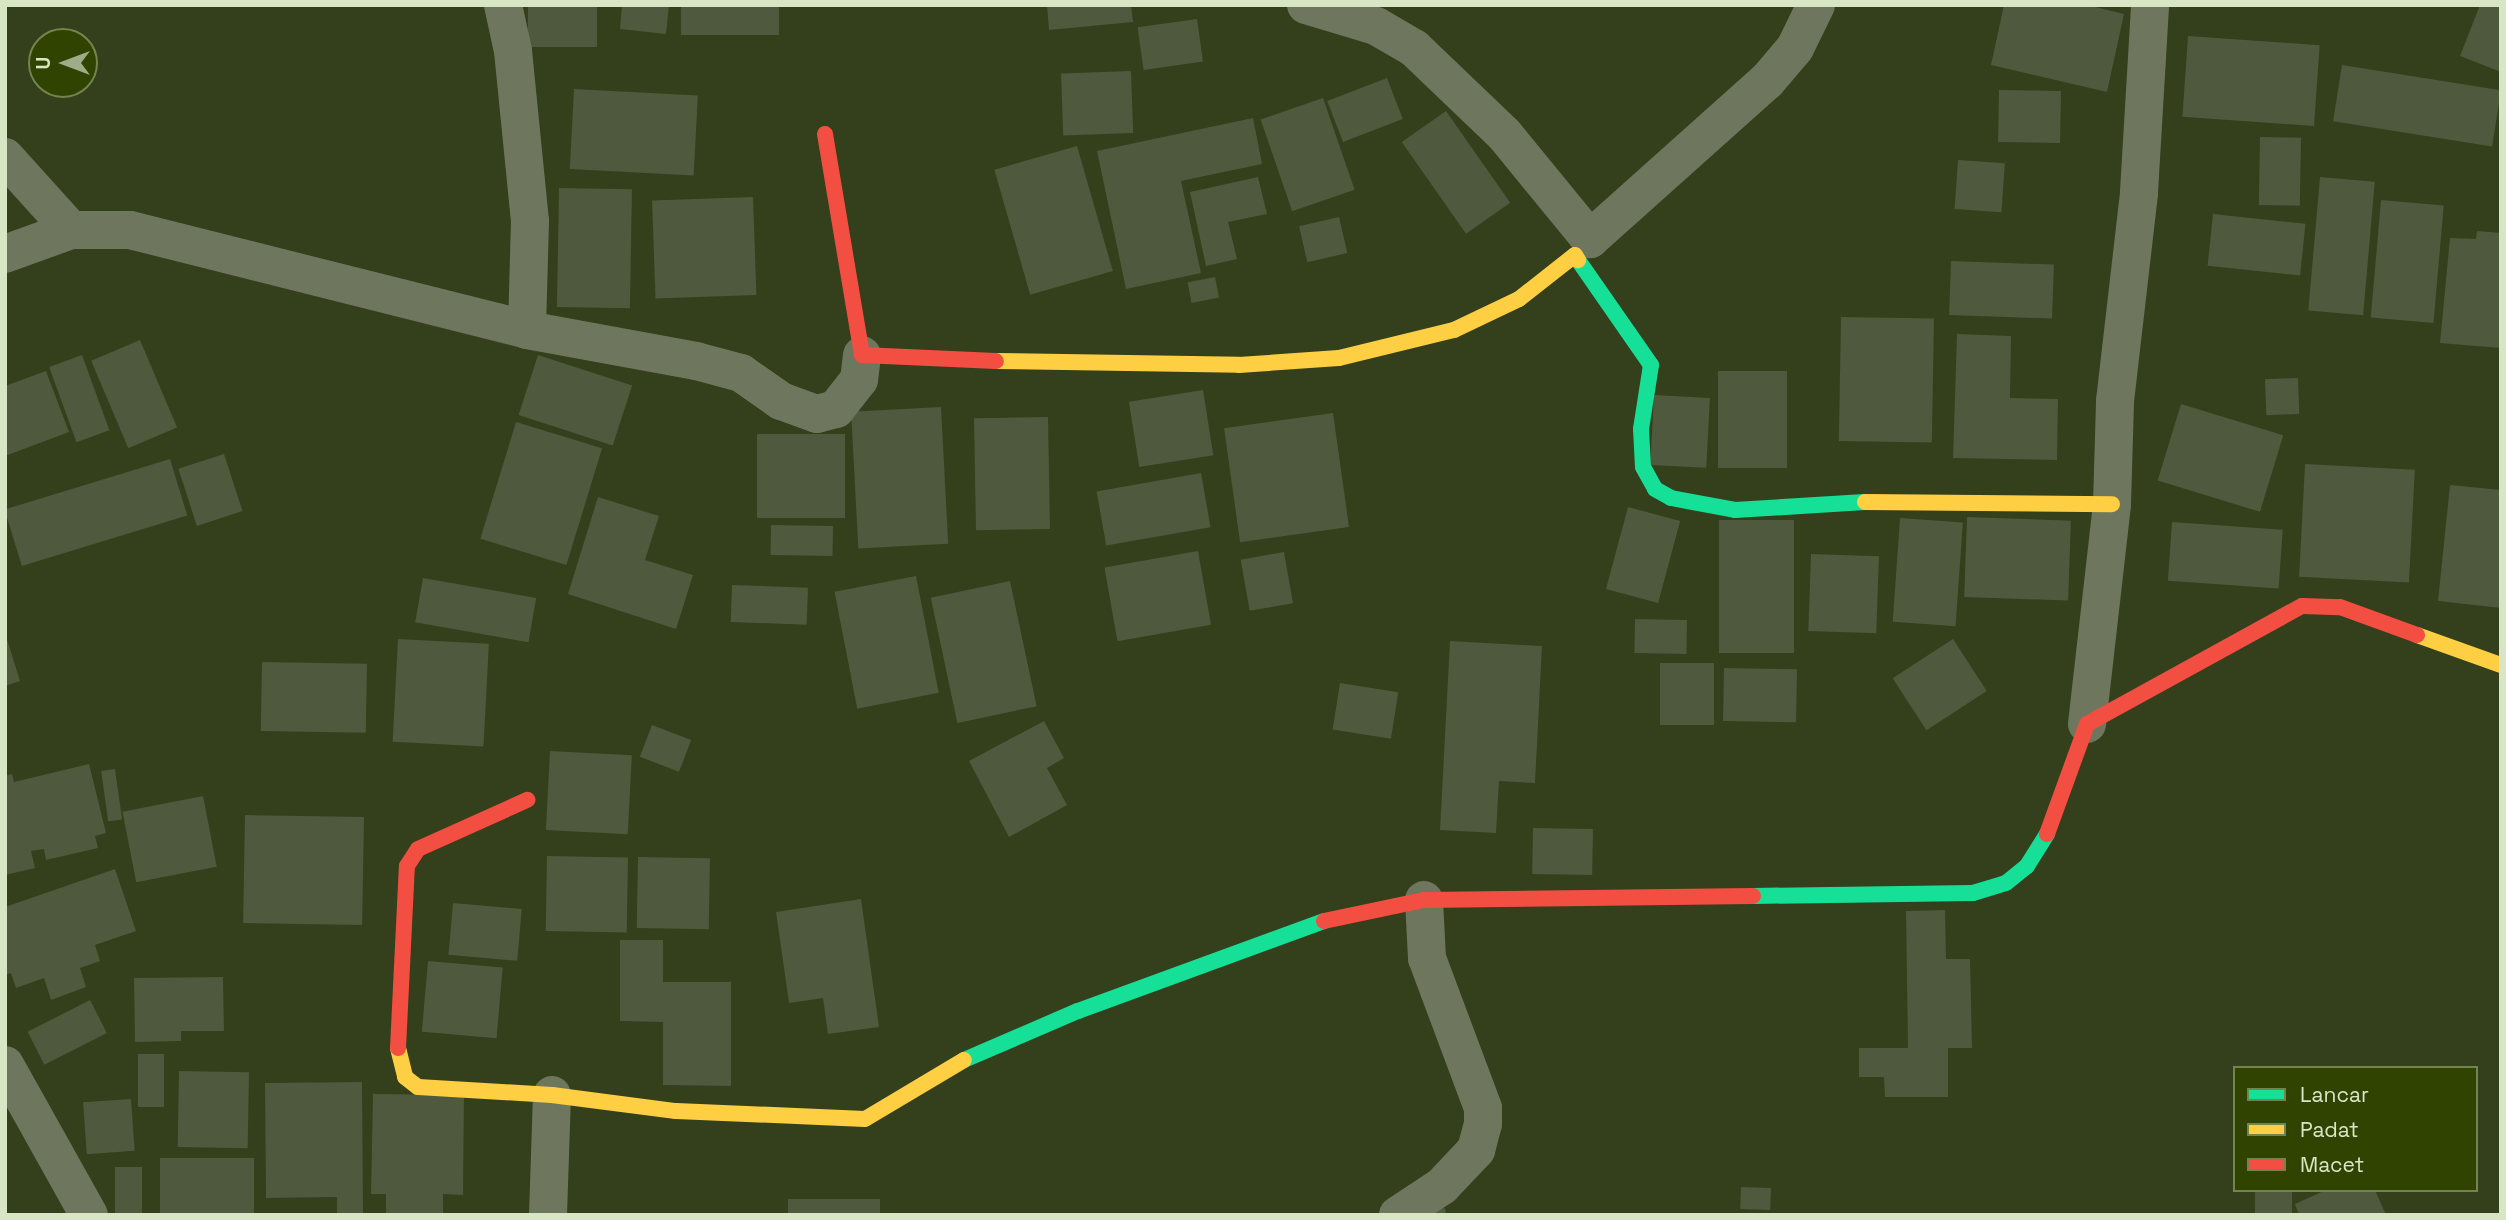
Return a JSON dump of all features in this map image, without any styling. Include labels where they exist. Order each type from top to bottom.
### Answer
[{"type":"street","points":[[503,5],[515,65],[529,208],[527,330]]},
{"type":"street","points":[[1306,5],[1376,26],[1414,48],[1504,134],[1583,247],[1651,365],[1641,429],[1643,467],[1655,489],[1671,498],[1735,510],[1904,499],[2112,504]]},
{"type":"street","points":[[862,355],[1052,364],[1239,365],[1339,358],[1454,330],[1519,299],[1583,247],[1767,81],[1795,48],[1816,5]]},
{"type":"street","points":[[527,800],[418,849],[407,866],[398,1056],[405,1077],[418,1087],[552,1095],[677,1111],[865,1119],[973,1055],[1078,1011],[1318,922],[1424,900],[1973,893],[2006,883],[2028,866],[2052,825],[2087,724],[2112,504],[2115,401],[2139,192],[2150,5]]},
{"type":"street","points":[[5,254],[71,230],[130,230],[527,330],[609,342],[741,373],[780,401],[817,414],[836,408],[859,380],[862,355],[825,134]]},
{"type":"street","points":[[5,157],[71,230]]},
{"type":"street","points":[[2087,724],[2302,606],[2340,607],[2501,665]]},
{"type":"street","points":[[1398,1215],[1442,1186],[1476,1150],[1483,1124],[1483,1108],[1427,958],[1424,900]]},
{"type":"street","points":[[5,1065],[89,1215]]},
{"type":"street","points":[[548,1215],[552,1095]]},
{"type":"building","points":[[528,5],[597,5],[597,47],[528,47]]},
{"type":"building","points":[[622,5],[669,5],[666,34],[620,29]]},
{"type":"building","points":[[681,5],[779,5],[779,35],[681,35]]},
{"type":"building","points":[[1047,5],[1131,5],[1133,22],[1049,30]]},
{"type":"building","points":[[2004,5],[2087,5],[2124,14],[2107,92],[1991,65]]},
{"type":"building","points":[[2480,5],[2501,5],[2501,72],[2460,56]]},
{"type":"building","points":[[1197,19],[1203,62],[1144,70],[1138,27]]},
{"type":"building","points":[[2188,36],[2320,45],[2314,126],[2182,117]]},
{"type":"building","points":[[2342,65],[2501,90],[2492,146],[2333,121]]},
{"type":"building","points":[[1131,71],[1133,133],[1063,135],[1061,73]]},
{"type":"building","points":[[1387,78],[1403,119],[1343,142],[1327,101]]},
{"type":"building","points":[[574,89],[698,95],[694,175],[570,169]]},
{"type":"building","points":[[1999,90],[2061,91],[2060,143],[1998,142]]},
{"type":"building","points":[[1323,98],[1355,190],[1292,211],[1261,119]]},
{"type":"building","points":[[1446,111],[1510,203],[1466,234],[1402,142]]},
{"type":"building","points":[[1253,118],[1262,164],[1181,181],[1201,273],[1126,289],[1097,151]]},
{"type":"building","points":[[2260,137],[2301,138],[2300,206],[2259,205]]},
{"type":"building","points":[[1077,146],[1113,271],[1030,295],[994,170]]},
{"type":"building","points":[[1958,160],[2005,163],[2001,212],[1955,209]]},
{"type":"building","points":[[1258,177],[1267,214],[1228,222],[1237,259],[1206,266],[1190,192]]},
{"type":"building","points":[[2320,177],[2375,182],[2363,315],[2308,310]]},
{"type":"building","points":[[559,188],[632,189],[630,308],[557,307]]},
{"type":"building","points":[[753,197],[756,295],[655,298],[652,201]]},
{"type":"building","points":[[2381,200],[2444,205],[2433,323],[2371,318]]},
{"type":"building","points":[[2213,214],[2305,224],[2300,275],[2208,266]]},
{"type":"building","points":[[1339,217],[1347,253],[1307,262],[1299,226]]},
{"type":"building","points":[[2477,231],[2501,233],[2501,348],[2440,343],[2450,238],[2476,239]]},
{"type":"building","points":[[1951,261],[2054,265],[2052,319],[1949,315]]},
{"type":"building","points":[[1215,277],[1219,298],[1192,303],[1188,282]]},
{"type":"building","points":[[1841,317],[1934,319],[1932,443],[1839,441]]},
{"type":"building","points":[[1957,334],[2011,336],[2010,398],[2058,399],[2057,460],[1953,458]]},
{"type":"building","points":[[140,340],[177,427],[128,448],[91,361]]},
{"type":"building","points":[[82,355],[109,430],[76,442],[49,367]]},
{"type":"building","points":[[538,355],[632,386],[613,446],[519,415]]},
{"type":"building","points":[[46,371],[69,432],[5,456],[5,386]]},
{"type":"building","points":[[1718,371],[1787,371],[1787,468],[1718,468]]},
{"type":"building","points":[[2298,378],[2299,414],[2266,415],[2265,379]]},
{"type":"building","points":[[1203,390],[1213,455],[1139,467],[1129,402]]},
{"type":"building","points":[[1654,395],[1710,398],[1706,468],[1650,465]]},
{"type":"building","points":[[2181,404],[2283,435],[2260,512],[2158,481]]},
{"type":"building","points":[[941,407],[948,544],[858,549],[851,412]]},
{"type":"building","points":[[1333,413],[1349,527],[1240,542],[1224,428]]},
{"type":"building","points":[[1048,417],[1050,529],[976,530],[974,418]]},
{"type":"building","points":[[516,422],[602,448],[566,565],[480,539]]},
{"type":"building","points":[[757,434],[845,434],[845,518],[757,518]]},
{"type":"building","points":[[224,454],[243,511],[197,526],[178,469]]},
{"type":"building","points":[[170,459],[187,515],[22,566],[5,509]]},
{"type":"building","points":[[2305,464],[2415,470],[2409,583],[2299,577]]},
{"type":"building","points":[[1201,473],[1211,527],[1106,546],[1097,491]]},
{"type":"building","points":[[2450,485],[2501,490],[2501,608],[2438,601]]},
{"type":"building","points":[[598,497],[659,516],[645,560],[693,575],[676,629],[568,594]]},
{"type":"building","points":[[1628,507],[1680,521],[1658,603],[1606,589]]},
{"type":"building","points":[[1967,517],[2071,521],[2068,601],[1964,597]]},
{"type":"building","points":[[1900,518],[1963,522],[1956,626],[1893,622]]},
{"type":"building","points":[[1719,520],[1794,520],[1794,653],[1719,653]]},
{"type":"building","points":[[2172,522],[2283,530],[2279,589],[2168,581]]},
{"type":"building","points":[[771,525],[833,526],[832,556],[770,555]]},
{"type":"building","points":[[1198,551],[1211,625],[1117,641],[1104,567]]},
{"type":"building","points":[[1284,552],[1293,603],[1250,611],[1241,560]]},
{"type":"building","points":[[1811,554],[1879,556],[1876,633],[1808,631]]},
{"type":"building","points":[[916,576],[939,693],[857,709],[835,592]]},
{"type":"building","points":[[423,578],[536,598],[528,642],[415,622]]},
{"type":"building","points":[[1010,581],[1037,706],[957,723],[931,598]]},
{"type":"building","points":[[732,585],[808,588],[807,625],[731,622]]},
{"type":"building","points":[[1635,619],[1687,620],[1686,654],[1634,653]]},
{"type":"building","points":[[5,633],[20,681],[5,686]]},
{"type":"building","points":[[398,639],[489,644],[483,747],[393,742]]},
{"type":"building","points":[[1953,639],[1987,691],[1926,730],[1893,678]]},
{"type":"building","points":[[1450,641],[1542,646],[1535,783],[1499,781],[1496,833],[1440,830]]},
{"type":"building","points":[[262,662],[367,664],[366,733],[261,731]]},
{"type":"building","points":[[1660,663],[1714,663],[1714,725],[1660,725]]},
{"type":"building","points":[[1724,668],[1797,669],[1796,722],[1723,721]]},
{"type":"building","points":[[1340,683],[1398,692],[1391,739],[1333,729]]},
{"type":"building","points":[[1044,721],[1064,758],[1047,768],[1067,805],[1009,837],[969,761]]},
{"type":"building","points":[[652,725],[691,740],[679,772],[640,757]]},
{"type":"building","points":[[550,751],[632,755],[628,834],[546,830]]},
{"type":"building","points":[[89,764],[106,833],[95,836],[98,848],[46,860],[44,849],[31,851],[35,868],[5,875],[5,776],[12,774],[14,782]]},
{"type":"building","points":[[115,769],[122,820],[108,821],[101,771]]},
{"type":"building","points":[[203,796],[217,867],[136,882],[123,812]]},
{"type":"building","points":[[245,815],[364,817],[362,925],[243,923]]},
{"type":"building","points":[[1533,828],[1593,829],[1592,875],[1532,874]]},
{"type":"building","points":[[547,856],[628,857],[627,932],[546,931]]},
{"type":"building","points":[[638,857],[710,858],[709,929],[637,928]]},
{"type":"building","points":[[115,869],[136,931],[95,945],[100,961],[80,968],[86,987],[51,1000],[44,978],[16,988],[11,973],[5,975],[5,907]]},
{"type":"building","points":[[861,899],[879,1027],[828,1034],[823,998],[789,1003],[776,912]]},
{"type":"building","points":[[453,903],[522,909],[517,961],[448,955]]},
{"type":"building","points":[[1945,910],[1946,959],[1970,959],[1972,1048],[1948,1048],[1948,1097],[1885,1097],[1884,1077],[1859,1077],[1859,1048],[1908,1048],[1906,911]]},
{"type":"building","points":[[620,940],[663,940],[663,982],[731,982],[731,1086],[663,1085],[663,1022],[620,1021]]},
{"type":"building","points":[[428,961],[503,968],[497,1038],[422,1032]]},
{"type":"building","points":[[223,977],[224,1031],[181,1031],[181,1041],[135,1042],[134,978]]},
{"type":"building","points":[[90,1000],[107,1033],[44,1065],[28,1032]]},
{"type":"building","points":[[138,1054],[164,1054],[164,1107],[138,1107]]},
{"type":"building","points":[[179,1071],[249,1072],[248,1148],[178,1147]]},
{"type":"building","points":[[362,1082],[363,1215],[337,1215],[337,1197],[266,1198],[265,1083]]},
{"type":"building","points":[[373,1094],[464,1095],[463,1195],[443,1194],[443,1215],[386,1214],[386,1194],[371,1194]]},
{"type":"building","points":[[131,1099],[135,1151],[87,1154],[83,1102]]},
{"type":"building","points":[[160,1158],[254,1158],[254,1215],[160,1215]]},
{"type":"building","points":[[115,1167],[142,1167],[142,1215],[115,1215]]},
{"type":"building","points":[[1741,1187],[1771,1188],[1770,1210],[1740,1209]]},
{"type":"building","points":[[2255,1192],[2292,1192],[2292,1215],[2255,1215]]},
{"type":"building","points":[[2322,1192],[2376,1192],[2386,1215],[2299,1215],[2295,1204]]},
{"type":"building","points":[[788,1199],[880,1199],[880,1215],[788,1215]]},
{"type":"building","points":[[1445,1208],[1446,1215],[1409,1213]]},
{"type":"traffic: fast","points":[[1578,260],[1651,365],[1641,429],[1643,467],[1655,489],[1671,498],[1735,510],[1865,502]]},
{"type":"traffic: fast","points":[[1753,896],[1973,893],[2006,883],[2027,866],[2047,834]]},
{"type":"traffic: fast","points":[[964,1060],[1078,1011],[1324,921]]},
{"type":"traffic: slow","points":[[996,361],[1239,365],[1339,358],[1454,330],[1519,299],[1575,255],[1578,260]]},
{"type":"traffic: slow","points":[[1865,502],[2112,504]]},
{"type":"traffic: slow","points":[[2417,635],[2501,665]]},
{"type":"traffic: slow","points":[[398,1048],[405,1077],[418,1087],[552,1095],[676,1111],[865,1119],[964,1060]]},
{"type":"traffic: jam","points":[[825,134],[862,355],[996,361]]},
{"type":"traffic: jam","points":[[2047,834],[2087,724],[2302,606],[2340,607],[2417,635]]},
{"type":"traffic: jam","points":[[398,1048],[407,866],[418,849],[527,800]]},
{"type":"traffic: jam","points":[[1324,921],[1424,900],[1753,896]]}]
